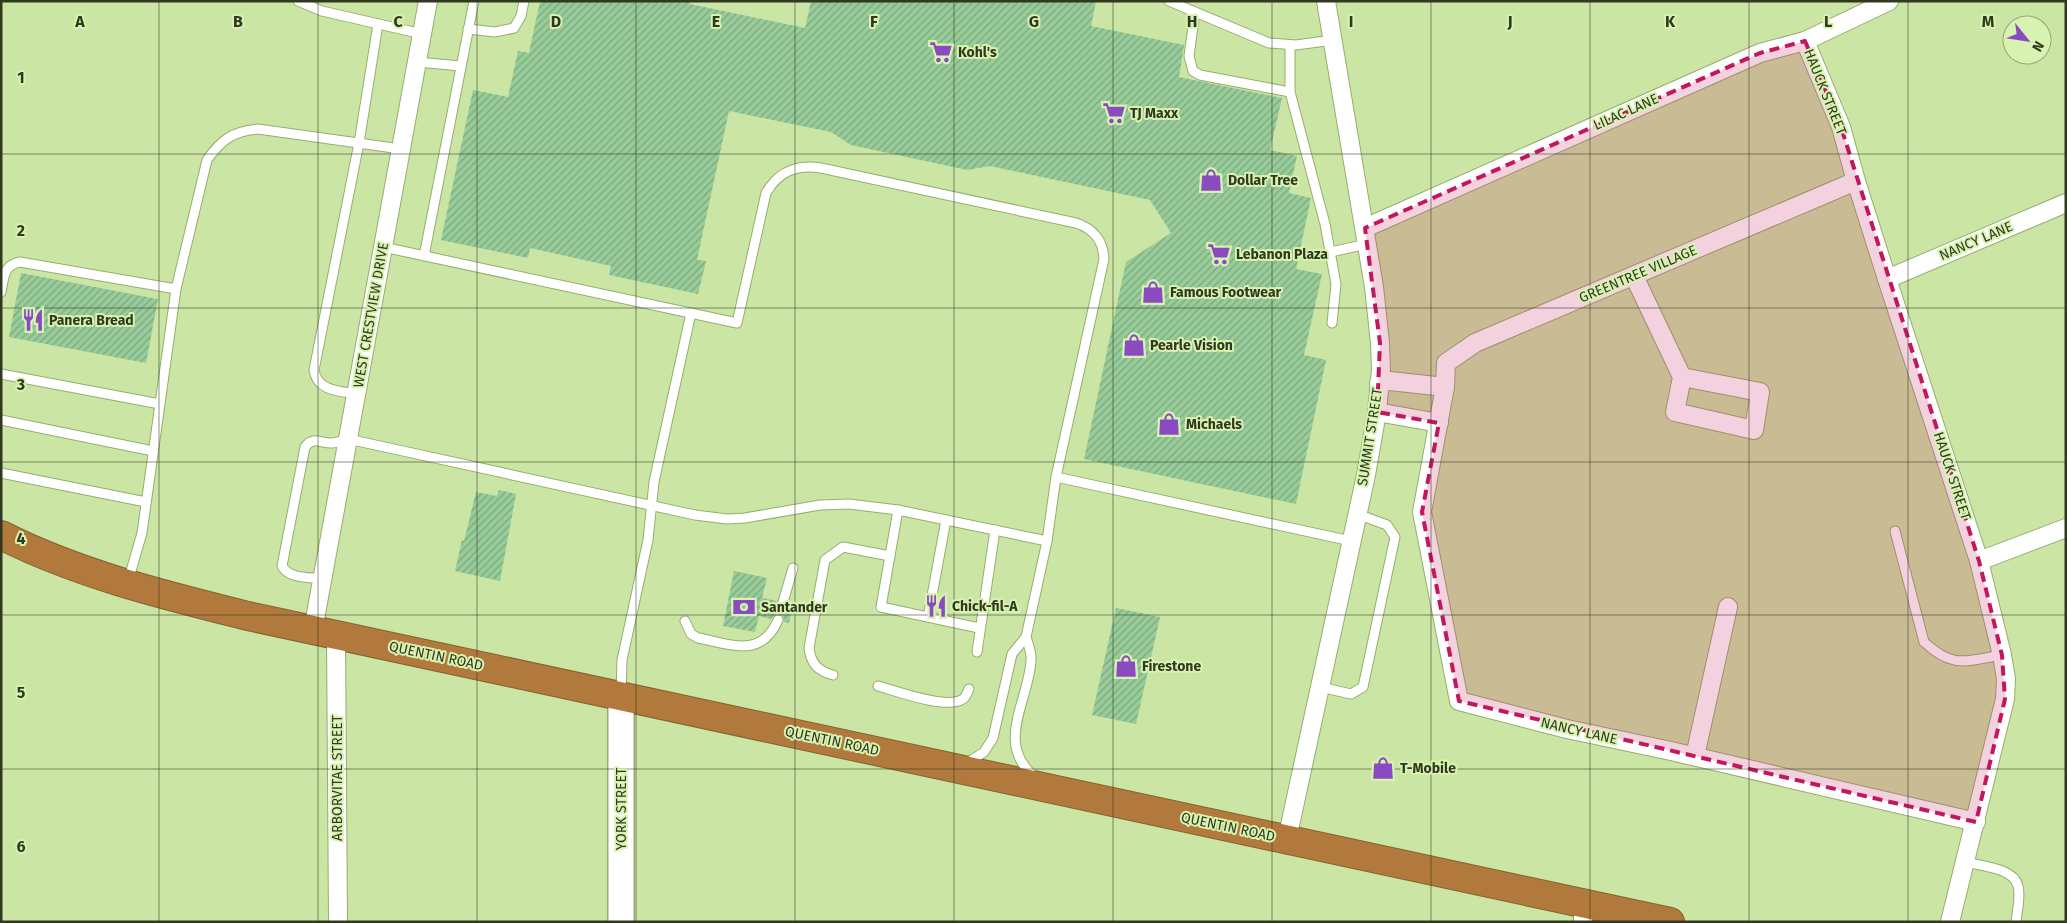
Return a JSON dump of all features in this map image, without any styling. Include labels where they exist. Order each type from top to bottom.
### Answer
[{"type":"highway","name":"QUENTIN ROAD","points":[[1,535],[73,566],[127,583],[248,616],[1287,839],[1583,912],[1670,922]]},
{"type":"street","name":"WEST CRESTVIEW DRIVE","points":[[324,632],[322,579],[428,1]]},
{"type":"street","name":"SUMMIT STREET","points":[[1287,839],[1352,541],[1377,412],[1379,383],[1379,333],[1366,236],[1326,1]]},
{"type":"street","name":"LILAC LANE","points":[[1366,236],[1760,53],[1805,41],[1889,1]]},
{"type":"street","name":"HAUCK STREET","points":[[1805,41],[1841,127],[1886,279],[1979,561],[2006,679],[2005,700],[1950,922]]},
{"type":"street","name":"GREENTREE VILLAGE","points":[[1439,423],[1445,387],[1446,363],[1475,343],[1856,181]]},
{"type":"street","name":"NANCY LANE","points":[[1886,279],[2066,203]]},
{"type":"street","points":[[1634,276],[1682,377],[1675,412],[1754,430],[1760,392],[1682,377]]},
{"type":"street","points":[[1379,383],[1390,381],[1445,387]]},
{"type":"street","points":[[1377,412],[1439,423]]},
{"type":"street","name":"NANCY LANE","points":[[1439,423],[1422,512],[1459,701],[1567,729],[1695,756],[1976,822]]},
{"type":"street","points":[[1979,561],[2066,528]]},
{"type":"street","points":[[1695,756],[1728,607]]},
{"type":"street","name":"ARBORVITAE STREET","points":[[324,632],[338,922]]},
{"type":"street","name":"YORK STREET","points":[[621,696],[621,922]]},
{"type":"lane","points":[[298,1],[322,11],[422,34]]},
{"type":"lane","points":[[424,256],[474,1]]},
{"type":"lane","points":[[468,28],[495,32],[514,28],[521,16],[524,1]]},
{"type":"lane","points":[[1169,1],[1257,39],[1282,45],[1333,40]]},
{"type":"lane","points":[[1195,12],[1188,56],[1194,71],[1200,75],[1290,92]]},
{"type":"lane","points":[[356,394],[330,389],[321,385],[315,378],[314,370],[359,143],[378,24]]},
{"type":"lane","points":[[1290,45],[1290,92],[1325,224],[1336,284],[1332,323]]},
{"type":"lane","points":[[417,62],[461,66]]},
{"type":"lane","points":[[127,583],[142,533],[176,289],[207,160],[217,146],[242,130],[258,129],[401,149]]},
{"type":"lane","points":[[383,247],[737,323],[766,193],[783,173],[801,166],[821,168],[1084,226],[1098,237],[1102,244],[1104,259],[1056,477],[1047,541],[1026,637],[1012,654],[996,729],[989,745],[976,758],[955,768]]},
{"type":"lane","points":[[1330,252],[1366,236]]},
{"type":"lane","points":[[1,292],[6,270],[12,264],[20,262],[176,289]]},
{"type":"lane","points":[[621,696],[623,653],[648,540],[654,482],[691,313]]},
{"type":"lane","points":[[1,374],[160,404]]},
{"type":"lane","points":[[1,420],[153,451]]},
{"type":"lane","points":[[322,579],[291,575],[285,572],[282,562],[305,447],[313,440],[331,443],[348,439],[651,507],[695,515],[727,519],[763,516],[835,504],[866,505],[1047,541]]},
{"type":"lane","points":[[1,473],[146,502]]},
{"type":"lane","points":[[1056,477],[1352,541]]},
{"type":"lane","points":[[898,510],[881,606],[979,628]]},
{"type":"lane","points":[[1320,687],[1351,694],[1363,687],[1365,678],[1395,537],[1387,525],[1357,514]]},
{"type":"lane","points":[[928,616],[946,520]]},
{"type":"lane","points":[[977,652],[979,628],[995,530]]},
{"type":"lane","points":[[1895,531],[1924,642],[1938,654],[1958,662],[2002,655]]},
{"type":"lane","points":[[833,675],[821,672],[810,660],[809,648],[825,560],[843,547],[890,556]]},
{"type":"lane","points":[[784,602],[793,568]]},
{"type":"lane","points":[[685,621],[686,628],[698,638],[750,647],[763,642],[769,636],[778,620]]},
{"type":"lane","points":[[1026,637],[1032,658],[1015,733],[1016,750],[1025,769],[1052,789]]},
{"type":"lane","points":[[878,686],[932,701],[953,702],[963,698],[969,689]]},
{"type":"lane","points":[[1966,862],[2007,872],[2014,877],[2018,886],[2016,922]]},
{"type":"highlighted area","points":[[1805,41],[1841,127],[1979,561],[2002,655],[2005,699],[1976,822],[1459,701],[1422,512],[1439,423],[1377,412],[1380,343],[1365,228],[1760,53]]},
{"type":"building","name":"Lebanon Plaza","points":[[540,1],[690,1],[690,4],[805,28],[811,1],[1096,1],[1091,26],[1184,45],[1179,77],[1282,98],[1270,150],[1297,156],[1289,193],[1311,198],[1296,269],[1322,274],[1304,355],[1326,360],[1296,504],[1084,459],[1126,262],[1171,233],[1150,200],[990,166],[967,170],[851,145],[831,132],[729,111],[697,260],[706,261],[698,294],[609,275],[611,266],[530,248],[528,258],[441,240],[473,90],[508,97],[518,51],[529,53]]},
{"type":"building","points":[[21,273],[158,299],[146,363],[9,337]]},
{"type":"building","points":[[499,490],[516,494],[500,581],[455,571],[476,492],[497,496]]},
{"type":"building","name":"Santander","points":[[734,571],[767,578],[762,598],[777,601],[778,606],[782,608],[787,607],[789,603],[793,604],[789,623],[784,622],[783,616],[777,614],[771,619],[759,616],[755,632],[723,626]]},
{"type":"building","name":"Firestone","points":[[1116,608],[1160,617],[1136,724],[1092,715]]},
{"type":"place","name":"Kohl's","points":[[941,52]]},
{"type":"place","name":"TJ Maxx","points":[[1114,113]]},
{"type":"place","name":"Dollar Tree","points":[[1211,180]]},
{"type":"place","name":"Lebanon Plaza","points":[[1219,254]]},
{"type":"place","name":"Famous Footwear","points":[[1153,292]]},
{"type":"place","name":"Panera Bread","points":[[33,320]]},
{"type":"place","name":"Pearle Vision","points":[[1134,345]]},
{"type":"place","name":"Michaels","points":[[1169,424]]},
{"type":"place","name":"Chick-fil-A","points":[[936,606]]},
{"type":"place","name":"Santander","points":[[744,607]]},
{"type":"place","name":"Firestone","points":[[1126,666]]},
{"type":"place","name":"T-Mobile","points":[[1383,768]]}]
